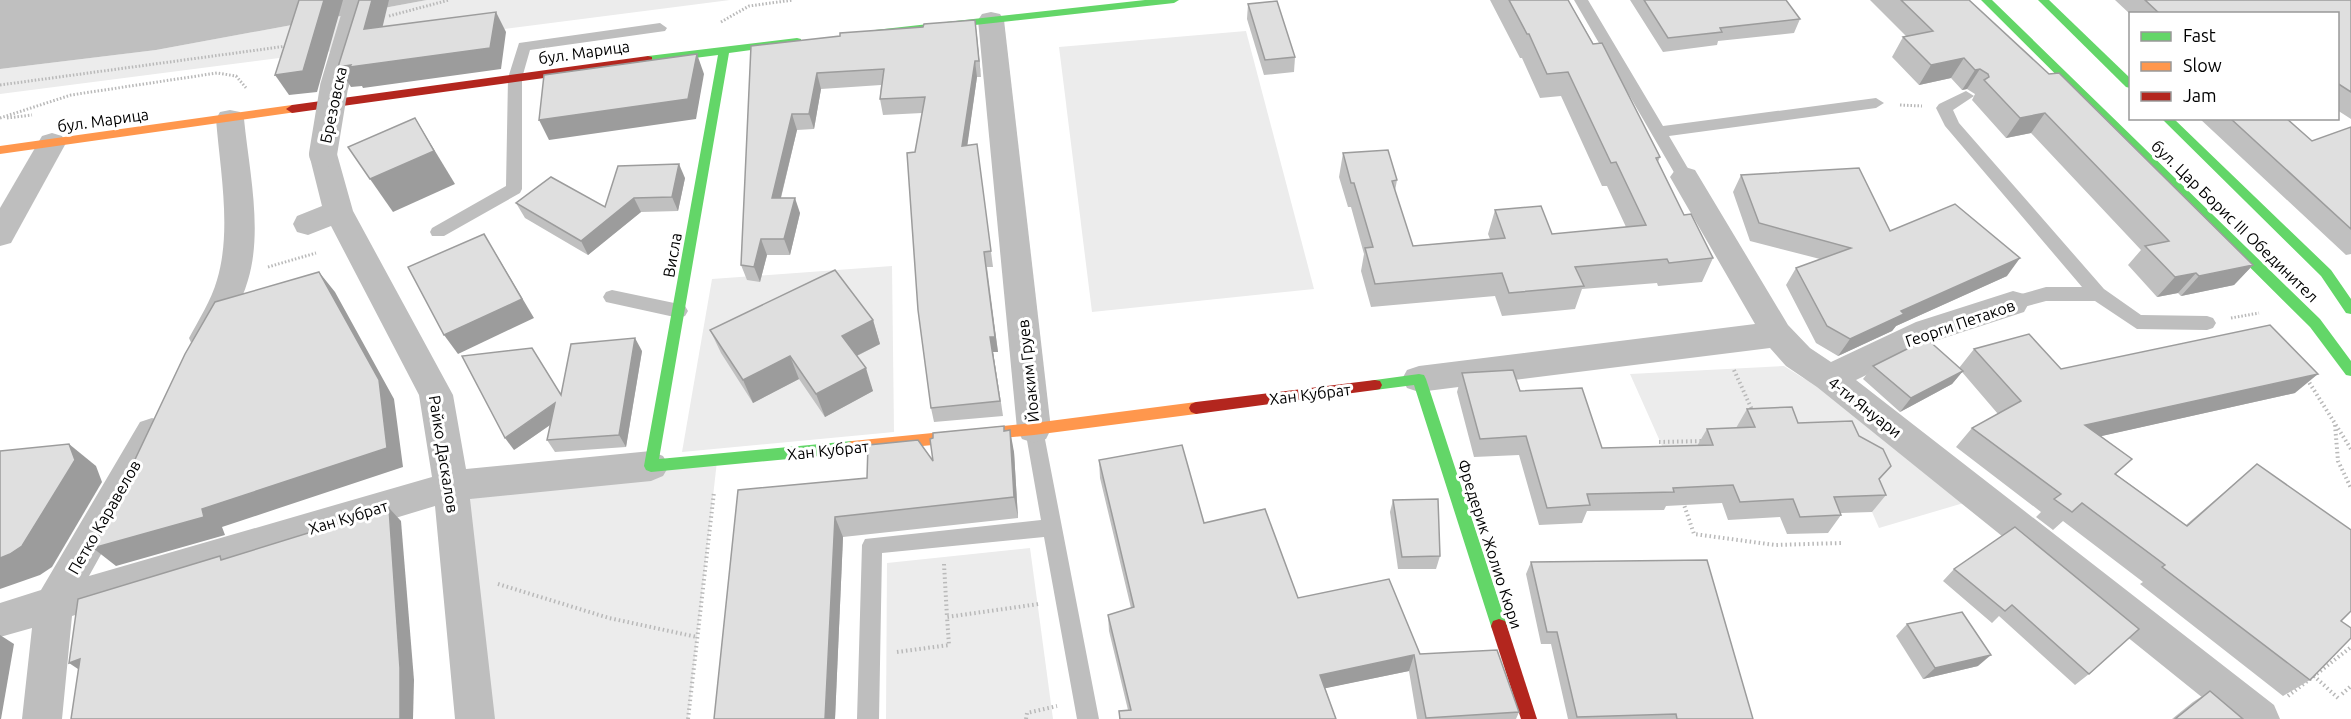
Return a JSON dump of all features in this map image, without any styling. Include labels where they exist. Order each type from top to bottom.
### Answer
[{"type":"street","name":"Брезовска","points":[[323,218],[323,154],[334,87],[360,0]]},
{"type":"street","points":[[864,34],[1174,0]]},
{"type":"street","name":"бул. Цар Борис III Обединител","points":[[1986,0],[2315,323],[2351,371]]},
{"type":"street","points":[[2043,0],[2129,83]]},
{"type":"street","name":"Йоаким Груев","points":[[991,20],[1034,429]]},
{"type":"street","name":"бул. Марица","points":[[0,150],[724,49],[806,40]]},
{"type":"street","name":"Висла","points":[[651,466],[724,49]]},
{"type":"street","points":[[188,368],[223,307],[233,278],[238,250],[230,119]]},
{"type":"street","name":"бул. Цар Борис III Обединител","points":[[2168,120],[2326,273],[2351,309]]},
{"type":"street","points":[[0,235],[52,143]]},
{"type":"street","name":"4-ти Януари","points":[[1685,177],[1777,334],[1798,357],[1829,378],[2260,719]]},
{"type":"street","name":"Райко Даскалов","points":[[323,218],[436,395],[451,486],[475,719]]},
{"type":"street","points":[[2326,273],[2351,297]]},
{"type":"street","name":"Георги Петаков","points":[[1829,378],[1927,331],[2013,303]]},
{"type":"street","name":"Хан Кубрат","points":[[0,620],[451,486],[1034,429],[1777,334]]},
{"type":"street","name":"Фредерик Жолио Кюри","points":[[1419,379],[1528,719]]},
{"type":"street","name":"Петко Каравелов","points":[[42,719],[54,604],[165,409]]},
{"type":"lane","name":"4-ти Януари","points":[[1581,0],[1685,177]]},
{"type":"lane","points":[[438,232],[514,189],[515,78],[524,46],[660,28]]},
{"type":"lane","points":[[1966,96],[1944,108],[1953,126],[2098,294],[2137,322],[2207,323]]},
{"type":"lane","points":[[1658,132],[1876,103]]},
{"type":"lane","name":"Георги Петаков","points":[[2013,303],[2046,294],[2098,294]]},
{"type":"lane","points":[[612,297],[679,311]]},
{"type":"lane","name":"Йоаким Груев","points":[[1034,429],[1088,719]]},
{"type":"lane","points":[[868,719],[872,545],[1053,527]]},
{"type":"path","points":[[380,18],[449,0]]},
{"type":"path","points":[[0,85],[293,44]]},
{"type":"path","points":[[0,118],[71,95],[217,72],[236,76],[249,91]]},
{"type":"path","points":[[1876,103],[1944,108]]},
{"type":"path","points":[[233,278],[317,253]]},
{"type":"path","points":[[2207,323],[2266,311]]},
{"type":"path","points":[[1733,369],[1757,421]]},
{"type":"path","points":[[2304,374],[2351,450]]},
{"type":"path","points":[[2335,424],[2338,461],[2351,488]]},
{"type":"path","points":[[1659,442],[1706,441]]},
{"type":"path","points":[[688,719],[717,461]]},
{"type":"path","points":[[1681,496],[1694,534],[1775,545],[1841,543]]},
{"type":"path","points":[[869,656],[949,645],[943,538]]},
{"type":"path","points":[[460,572],[609,618],[697,637]]},
{"type":"path","points":[[947,617],[1066,600]]},
{"type":"path","points":[[2295,691],[2351,647]]},
{"type":"path","points":[[2314,676],[2340,696],[2351,686]]},
{"type":"shaded area","points":[[0,0],[427,0],[156,50],[0,69]]},
{"type":"shaded area","points":[[427,0],[730,0],[0,94],[0,69],[156,50]]},
{"type":"shaded area","points":[[1246,31],[1314,289],[1092,312],[1059,47]]},
{"type":"shaded area","points":[[892,266],[894,432],[682,452],[712,279]]},
{"type":"shaded area","points":[[1784,366],[1803,378],[1838,394],[1967,502],[1879,528],[1872,512],[1743,445],[1663,448],[1630,374]]},
{"type":"shaded area","points":[[717,461],[688,719],[475,719],[451,486]]},
{"type":"shaded area","points":[[1030,548],[1053,719],[886,719],[887,563]]},
{"type":"building","points":[[299,0],[324,0],[303,71],[275,75]]},
{"type":"building","points":[[359,0],[372,0],[364,29],[496,12],[490,48],[338,67]]},
{"type":"building","points":[[1509,0],[1568,0],[1593,44],[1602,43],[1660,157],[1656,158],[1684,215],[1691,214],[1713,258],[1669,263],[1667,259],[1575,267],[1584,286],[1509,293],[1502,273],[1375,284],[1365,248],[1373,247],[1343,153],[1388,150],[1397,180],[1392,181],[1413,246],[1505,238],[1495,210],[1541,206],[1552,234],[1646,225],[1616,162],[1611,163],[1568,72],[1547,74],[1529,34]]},
{"type":"building","points":[[1644,0],[1786,0],[1800,19],[1720,28],[1722,32],[1668,38]]},
{"type":"building","points":[[1901,0],[1969,0],[2049,74],[2059,73],[2253,265],[2199,276],[2196,273],[2175,277],[2145,246],[2169,241],[2045,113],[2020,118],[1984,80],[1989,77],[1988,74],[1980,69],[1975,70],[1964,58],[1931,65],[1903,37],[1933,31]]},
{"type":"building","points":[[2145,0],[2351,0],[2351,92],[2339,84],[2339,12],[2158,12]]},
{"type":"building","points":[[1277,1],[1295,57],[1265,60],[1248,4]]},
{"type":"building","points":[[975,20],[979,61],[975,61],[962,146],[977,144],[991,251],[984,252],[995,337],[990,337],[1000,401],[931,408],[918,310],[907,153],[915,152],[925,97],[880,99],[884,69],[817,73],[809,114],[792,114],[772,198],[795,198],[784,239],[761,239],[754,267],[741,265],[751,46],[840,36],[840,33],[923,27],[924,24]]},
{"type":"building","points":[[697,54],[688,99],[539,120],[544,75]]},
{"type":"building","points":[[415,118],[434,151],[370,179],[348,147]]},
{"type":"building","points":[[2232,120],[2288,120],[2312,141],[2351,127],[2351,229]]},
{"type":"building","points":[[679,164],[672,197],[634,198],[581,241],[516,203],[551,177],[605,207],[618,166]]},
{"type":"building","points":[[1859,168],[1890,231],[1955,204],[2020,258],[1901,311],[1904,314],[1850,339],[1827,326],[1796,268],[1851,248],[1759,223],[1741,175]]},
{"type":"building","points":[[484,234],[522,299],[444,335],[408,267]]},
{"type":"building","points":[[835,270],[873,320],[842,336],[866,368],[816,394],[790,356],[743,380],[710,330]]},
{"type":"building","points":[[319,272],[379,380],[387,448],[202,509],[204,517],[93,548],[185,354],[215,302]]},
{"type":"building","points":[[2270,325],[2318,374],[2085,425],[2132,459],[2115,474],[2187,526],[2257,464],[2351,530],[2351,611],[2341,621],[2351,628],[2351,638],[2310,680],[2162,567],[2165,565],[2082,503],[2072,512],[2054,499],[2061,494],[1972,428],[2021,401],[1974,349],[2029,334],[2061,369]]},
{"type":"building","points":[[635,338],[619,435],[547,440],[555,403],[505,438],[462,356],[532,348],[561,395],[571,344]]},
{"type":"building","points":[[1927,339],[1963,371],[1911,398],[1873,366]]},
{"type":"building","points":[[1513,370],[1520,391],[1582,388],[1602,448],[1713,445],[1707,429],[1755,427],[1747,409],[1792,407],[1798,423],[1852,421],[1859,436],[1883,449],[1891,466],[1879,479],[1886,495],[1834,497],[1841,515],[1800,517],[1793,499],[1740,502],[1733,485],[1673,488],[1674,492],[1587,494],[1590,505],[1547,508],[1526,436],[1480,439],[1462,373]]},
{"type":"building","points":[[1004,426],[1004,431],[1010,430],[1014,497],[835,517],[825,719],[714,719],[738,490],[867,478],[868,445],[918,440],[933,461],[930,439],[933,438],[933,433]]},
{"type":"building","points":[[69,444],[75,460],[22,546],[0,558],[0,451]]},
{"type":"building","points":[[1182,445],[1204,523],[1265,509],[1298,598],[1389,579],[1420,654],[1497,650],[1519,712],[1426,718],[1414,655],[1320,675],[1336,719],[1120,719],[1119,711],[1131,710],[1108,615],[1134,607],[1099,460]]},
{"type":"building","points":[[1438,499],[1440,556],[1402,557],[1393,500]]},
{"type":"building","points":[[389,508],[400,668],[400,719],[71,719],[80,659],[69,663],[78,599],[220,556],[221,560]]},
{"type":"building","points":[[2015,527],[2139,629],[2089,674],[2012,605],[2005,611],[1954,569]]},
{"type":"building","points":[[1707,560],[1753,719],[1677,719],[1676,714],[1577,717],[1557,632],[1547,632],[1531,562]]},
{"type":"building","points":[[1962,612],[1991,655],[1935,668],[1907,624]]},
{"type":"building","points":[[2210,691],[2243,719],[2175,719]]},
{"type":"traffic: fast","points":[[875,33],[1174,0]]},
{"type":"traffic: fast","points":[[1986,0],[2315,323],[2351,371]]},
{"type":"traffic: fast","points":[[2043,0],[2129,83]]},
{"type":"traffic: fast","points":[[648,60],[797,41]]},
{"type":"traffic: fast","points":[[724,49],[651,466],[852,447]]},
{"type":"traffic: fast","points":[[2168,120],[2326,273],[2351,309]]},
{"type":"traffic: fast","points":[[1375,385],[1419,379],[1499,626]]},
{"type":"traffic: slow","points":[[0,150],[292,109]]},
{"type":"traffic: slow","points":[[852,447],[1034,429],[1196,408]]},
{"type":"traffic: jam","points":[[292,109],[648,60]]},
{"type":"traffic: jam","points":[[1196,408],[1375,385]]},
{"type":"traffic: jam","points":[[1499,626],[1529,719]]}]
